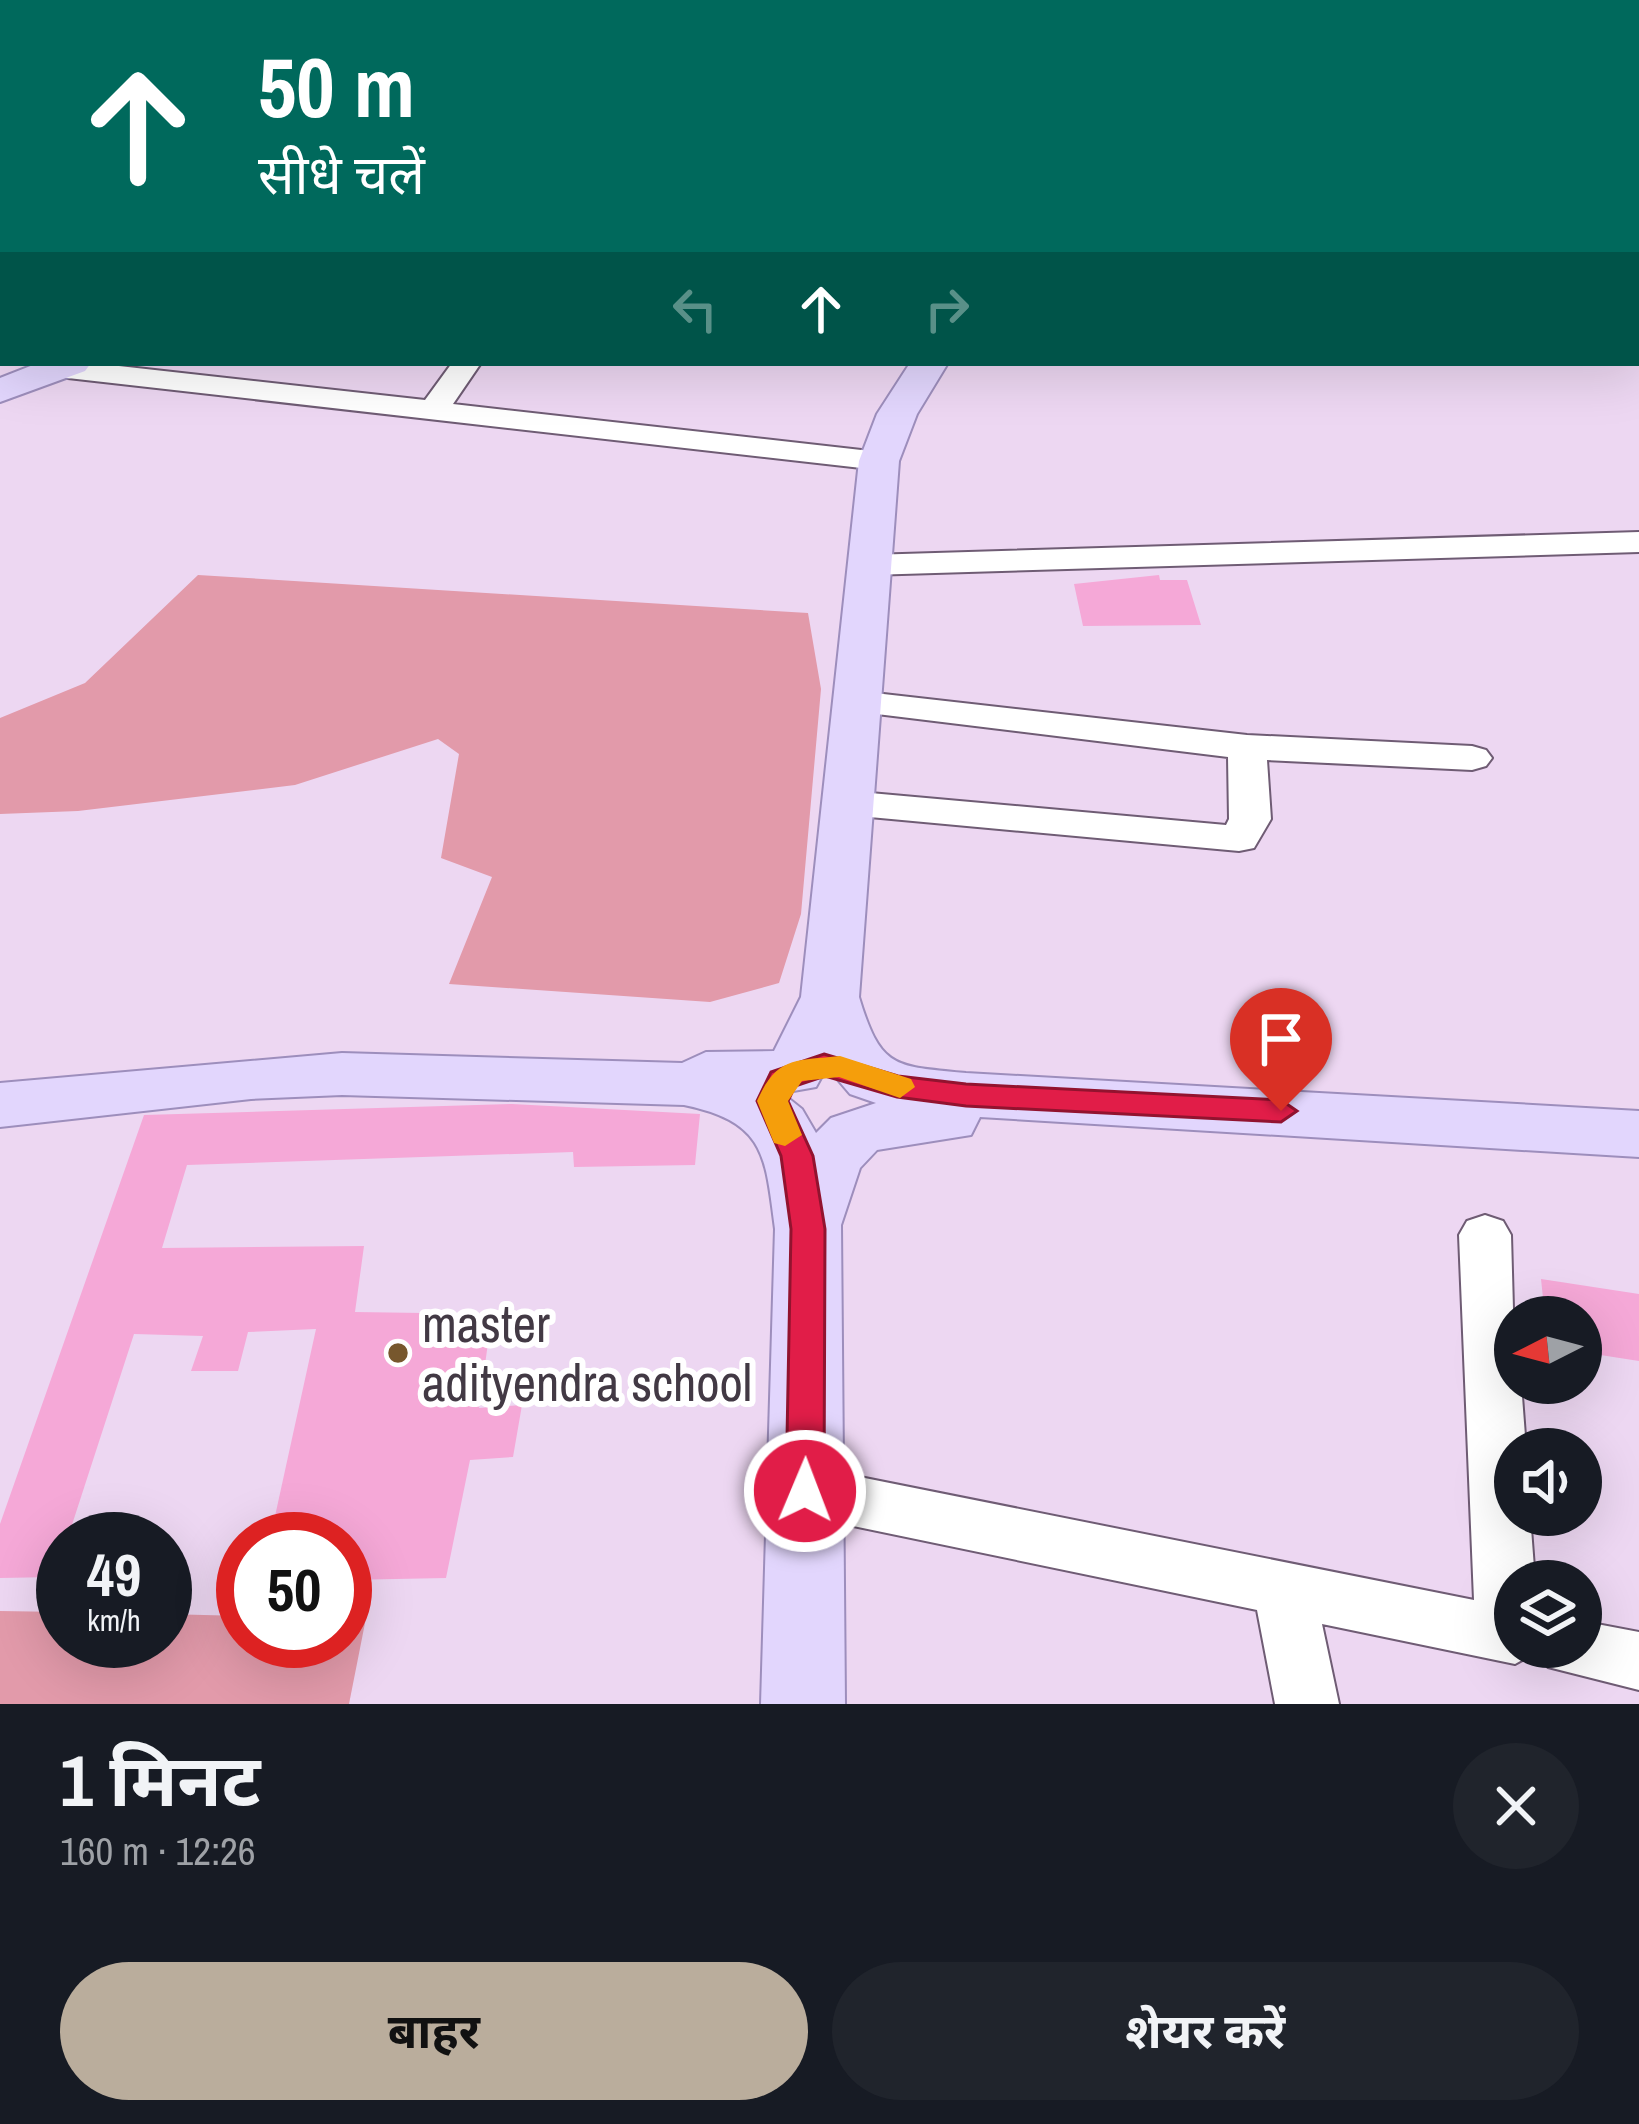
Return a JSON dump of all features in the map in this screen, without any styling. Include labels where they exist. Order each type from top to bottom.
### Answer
[{"type":"main road","points":[[0,391],[63,366]]},
{"type":"main road","points":[[897,414],[898,366]]},
{"type":"main road","points":[[803,1704],[808,1229],[787,1099],[830,997],[878,461],[897,414],[927,366]]},
{"type":"main road","points":[[830,997],[858,1102],[880,1121],[965,1119],[1639,1161]]},
{"type":"main road","points":[[0,1081],[344,1050],[632,1061],[725,1076],[787,1099],[815,1136],[858,1102],[897,1087],[966,1095],[1639,1134]]},
{"type":"main road","points":[[0,1105],[251,1078],[418,1074],[684,1084],[787,1099]]},
{"type":"main road","points":[[808,1229],[819,1183],[858,1102]]},
{"type":"street","points":[[75,366],[878,461]]},
{"type":"street","points":[[436,407],[465,366]]},
{"type":"street","points":[[869,565],[1639,542]]},
{"type":"street","points":[[857,702],[1247,747],[1472,758]]},
{"type":"street","points":[[848,803],[1239,839],[1250,819],[1247,747]]},
{"type":"street","points":[[1485,1235],[1506,1560]]},
{"type":"street","points":[[805,1491],[1494,1632]]},
{"type":"street","points":[[1284,1589],[1307,1704]]},
{"type":"street","points":[[1602,1653],[1639,1661]]},
{"type":"shaded area","points":[[198,575],[808,613],[821,689],[801,914],[779,983],[710,1002],[449,984],[492,877],[441,858],[459,754],[438,739],[295,785],[78,811],[0,814],[0,718],[85,683]]},
{"type":"shaded area","points":[[0,1611],[36,1612],[36,1668],[192,1668],[192,1615],[216,1615],[216,1668],[356,1668],[349,1704],[0,1704]]},
{"type":"building","points":[[1159,575],[1160,580],[1187,580],[1201,625],[1083,626],[1074,584]]},
{"type":"building","name":"master adityendra school","points":[[512,1104],[700,1114],[695,1165],[574,1167],[573,1152],[187,1165],[162,1248],[364,1246],[355,1312],[492,1314],[479,1408],[522,1405],[513,1457],[470,1460],[446,1578],[372,1579],[372,1512],[276,1512],[316,1329],[248,1332],[238,1371],[191,1371],[203,1336],[134,1334],[76,1512],[36,1512],[36,1577],[0,1578],[0,1524],[144,1115]]},
{"type":"building","points":[[1541,1279],[1639,1294],[1639,1361],[1602,1355],[1602,1296],[1543,1296]]},
{"type":"slow traffic","points":[[785,1135],[772,1101],[775,1089],[782,1079],[808,1066],[840,1066],[900,1087]]},
{"type":"place","name":"master adityendra school","points":[[398,1353]]},
{"type":"route","points":[[805,1491],[808,1229],[797,1156],[772,1101],[782,1079],[824,1064],[897,1087],[966,1095],[1281,1111]]}]
